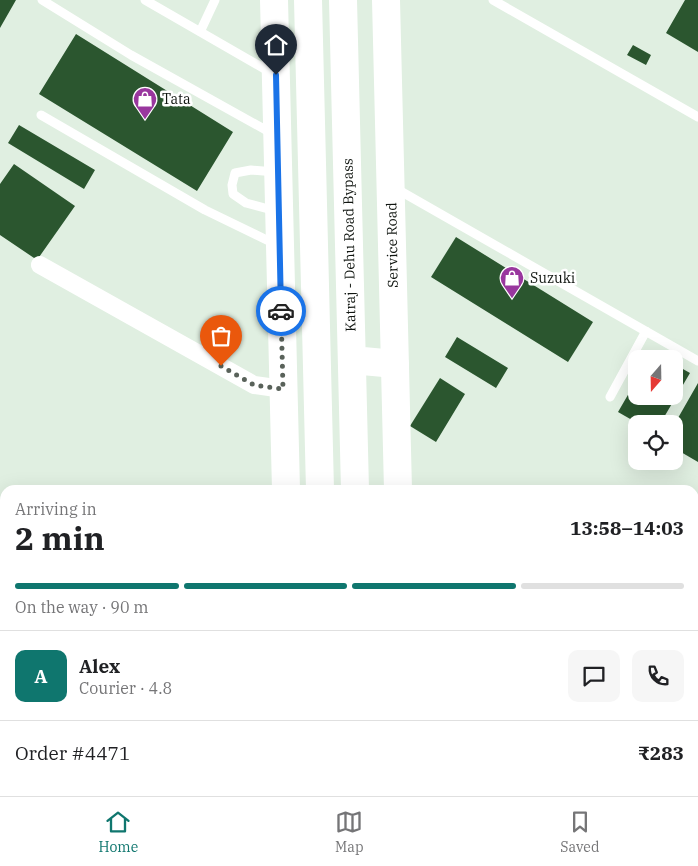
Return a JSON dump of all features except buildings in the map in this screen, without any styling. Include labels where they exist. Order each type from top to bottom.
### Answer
[{"type":"main road","points":[[274,0],[286,485]]},
{"type":"main road","points":[[308,0],[320,485]]},
{"type":"main road","name":"Katraj - Dehu Road Bypass","points":[[343,0],[355,485]]},
{"type":"main road","name":"Service Road","points":[[386,0],[398,485]]},
{"type":"main road","points":[[352,360],[395,364]]},
{"type":"street","points":[[40,265],[254,385],[283,389]]},
{"type":"lane","points":[[42,0],[131,55],[278,137]]},
{"type":"lane","points":[[145,0],[276,75]]},
{"type":"lane","points":[[200,32],[215,0]]},
{"type":"lane","points":[[493,0],[698,117]]},
{"type":"lane","points":[[41,115],[205,210],[280,247]]},
{"type":"lane","points":[[278,172],[251,170],[235,173],[232,184],[233,194],[246,203],[279,212]]},
{"type":"lane","points":[[390,185],[698,361]]},
{"type":"lane","points":[[610,397],[646,331]]},
{"type":"way so far","points":[[221,366],[254,385],[283,389],[281,311]]},
{"type":"place","name":"Tata","points":[[145,120]]},
{"type":"place","name":"Suzuki","points":[[512,299]]},
{"type":"route","points":[[276,75],[281,311]]}]
